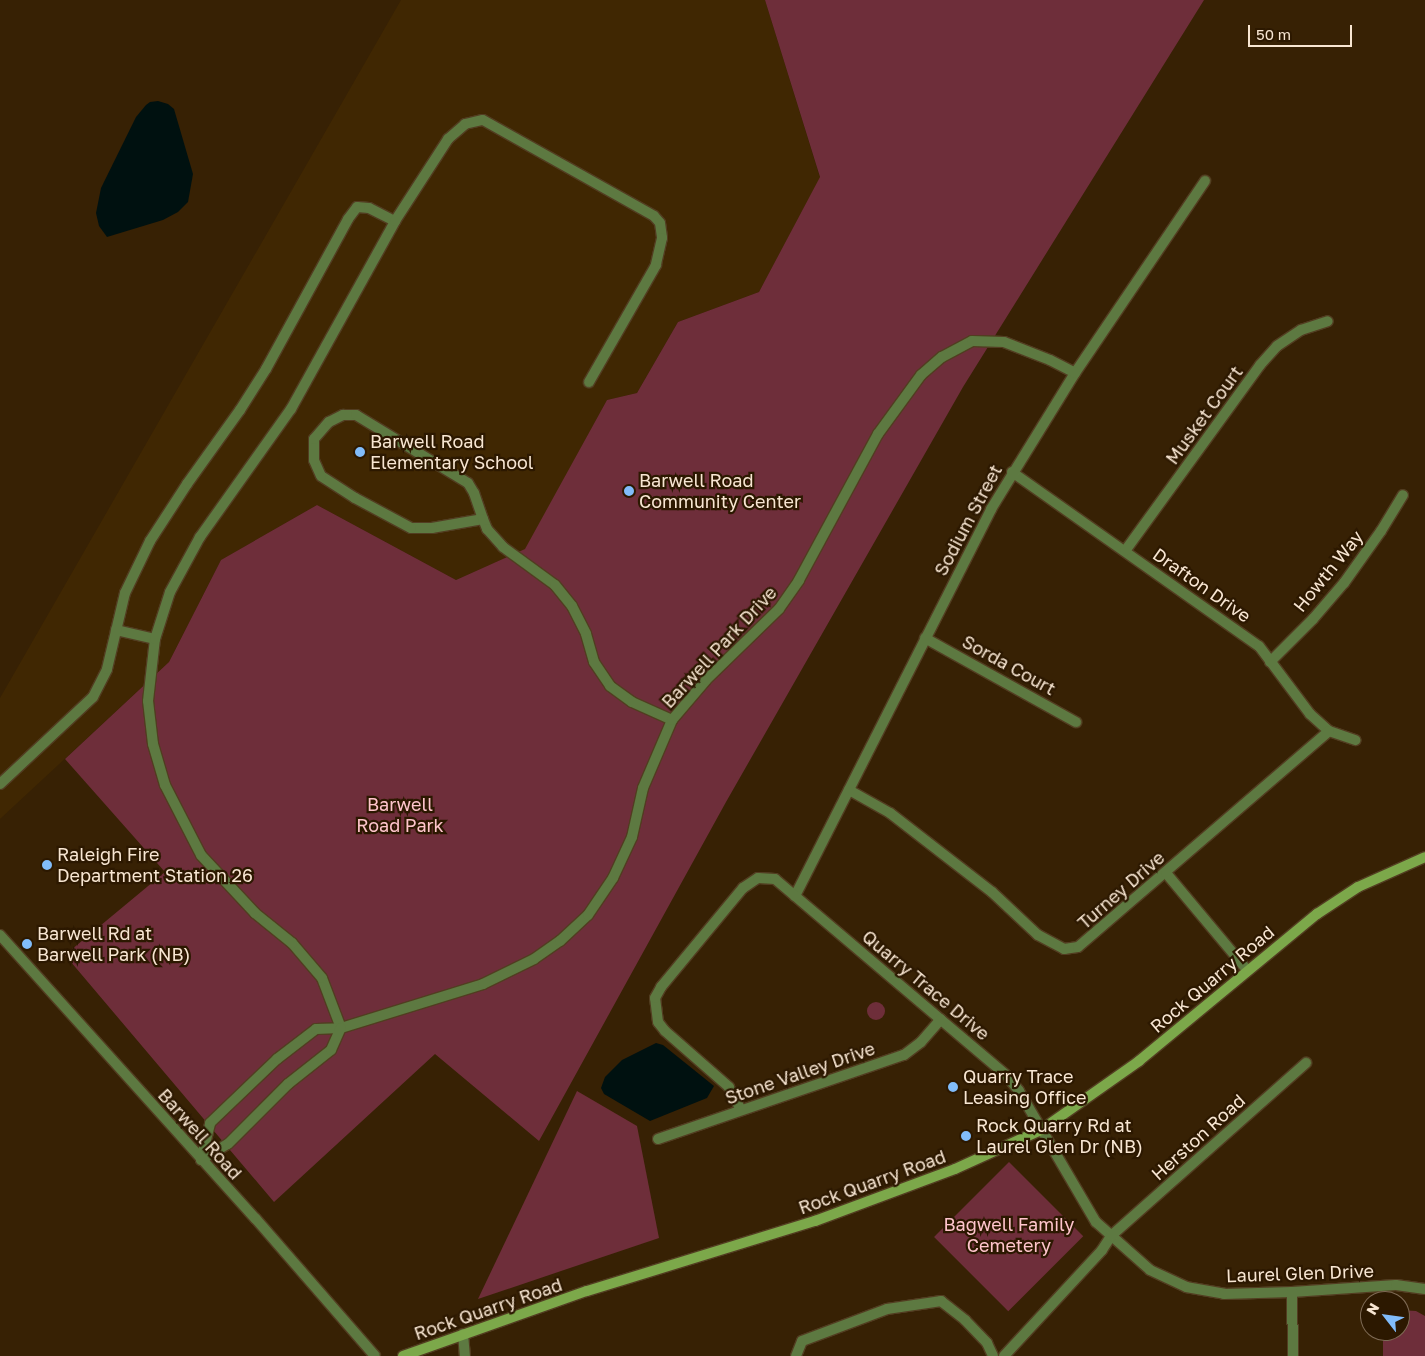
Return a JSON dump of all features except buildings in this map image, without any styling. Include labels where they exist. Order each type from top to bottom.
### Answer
[{"type":"main road","name":"Rock Quarry Road","points":[[403,1356],[587,1291],[815,1221],[955,1169],[1041,1130],[1139,1061],[1317,914],[1358,887],[1425,857]]},
{"type":"street","points":[[201,1160],[228,1144],[288,1084],[331,1050],[341,1028],[322,978],[292,943],[255,913],[200,855],[165,785],[153,744],[148,701],[155,639],[170,592],[200,536],[291,409],[395,222],[452,135],[465,124],[483,120],[654,216],[660,223],[662,238],[656,264],[589,382]]},
{"type":"street","name":"Sodium Street","points":[[795,896],[991,508],[1075,373],[1205,180]]},
{"type":"street","points":[[0,784],[93,697],[107,669],[125,593],[150,542],[181,492],[266,369],[356,207],[369,208],[395,222]]},
{"type":"street","name":"Musket Court","points":[[1125,551],[1260,364],[1277,346],[1301,330],[1328,321]]},
{"type":"street","name":"Barwell Park Drive","points":[[201,1160],[210,1123],[276,1059],[316,1029],[341,1028],[483,984],[534,959],[560,941],[588,915],[613,878],[632,837],[643,788],[672,720],[706,680],[779,609],[799,580],[878,434],[921,375],[942,358],[972,341],[1004,342],[1050,360],[1075,373]]},
{"type":"street","points":[[483,519],[432,528],[411,528],[355,498],[321,476],[314,460],[314,439],[329,422],[343,415],[356,415],[468,482],[483,519],[486,529],[503,547],[555,585],[572,606],[586,634],[594,662],[610,686],[632,702],[672,720]]},
{"type":"street","name":"Drafton Drive","points":[[1012,472],[1259,646],[1310,714],[1329,731],[1355,740]]},
{"type":"street","name":"Howth Way","points":[[1270,662],[1313,619],[1344,583],[1381,531],[1403,495]]},
{"type":"street","points":[[116,630],[155,639]]},
{"type":"street","name":"Sorda Court","points":[[925,638],[1076,722]]},
{"type":"street","name":"Turney Drive","points":[[849,790],[890,813],[992,892],[1038,935],[1064,949],[1078,947],[1088,940],[1329,731]]},
{"type":"street","points":[[1166,873],[1247,970]]},
{"type":"street","name":"Quarry Trace Drive","points":[[741,1110],[729,1087],[665,1031],[658,1022],[655,998],[660,987],[743,888],[758,878],[775,879],[1007,1076],[1019,1091],[1041,1130]]},
{"type":"street","name":"Barwell Road","points":[[0,935],[256,1219],[375,1356]]},
{"type":"street","name":"Stone Valley Drive","points":[[658,1139],[904,1055],[921,1042],[941,1020]]},
{"type":"street","name":"Herston Road","points":[[1004,1356],[1102,1250],[1111,1236],[1306,1063]]},
{"type":"street","name":"Laurel Glen Drive","points":[[1041,1130],[1096,1222],[1150,1270],[1186,1287],[1224,1294],[1292,1292],[1396,1285],[1425,1289]]},
{"type":"street","points":[[1292,1292],[1293,1356]]},
{"type":"street","points":[[796,1356],[802,1341],[887,1309],[941,1301],[965,1320],[987,1343],[993,1356]]},
{"type":"street","points":[[463,1334],[465,1356]]},
{"type":"shaded area","name":"Barwell Road Elementary School","points":[[401,0],[765,0],[820,178],[759,292],[678,322],[637,393],[607,400],[526,549],[456,580],[317,505],[221,560],[169,662],[0,819],[0,698]]},
{"type":"shaded area","points":[[158,101],[168,104],[174,109],[193,174],[188,202],[178,212],[163,220],[107,237],[99,226],[96,213],[101,188],[136,117],[150,102]]},
{"type":"shaded area","points":[[656,1043],[663,1045],[714,1086],[707,1098],[650,1121],[604,1094],[601,1088],[605,1077],[622,1060]]},
{"type":"green space","name":"Barwell Road Park","points":[[765,0],[1204,0],[963,387],[726,802],[539,1141],[435,1054],[274,1202],[65,955],[165,872],[65,759],[169,662],[221,560],[317,505],[456,580],[525,549],[607,400],[637,393],[678,322],[759,292],[820,177]]},
{"type":"green space","points":[[876,1002],[882,1005],[885,1011],[882,1017],[876,1020],[870,1017],[867,1011],[870,1005]]},
{"type":"green space","points":[[577,1091],[637,1126],[659,1238],[478,1299]]},
{"type":"green space","name":"Bagwell Family Cemetery","points":[[1009,1162],[1083,1236],[1008,1311],[934,1237]]},
{"type":"green space","points":[[1410,1311],[1416,1311],[1425,1316],[1425,1356],[1383,1356],[1383,1341],[1410,1341]]},
{"type":"place","name":"Barwell Road Elementary School","points":[[360,452]]},
{"type":"place","name":"Barwell Road Community Center","points":[[629,491]]},
{"type":"place","name":"Raleigh Fire Department Station 26","points":[[47,865]]},
{"type":"place","name":"Barwell Rd at Barwell Park (NB)","points":[[27,944]]},
{"type":"place","name":"Quarry Trace Leasing Office","points":[[953,1087]]},
{"type":"place","name":"Rock Quarry Rd at Laurel Glen Dr (NB)","points":[[966,1136]]}]
